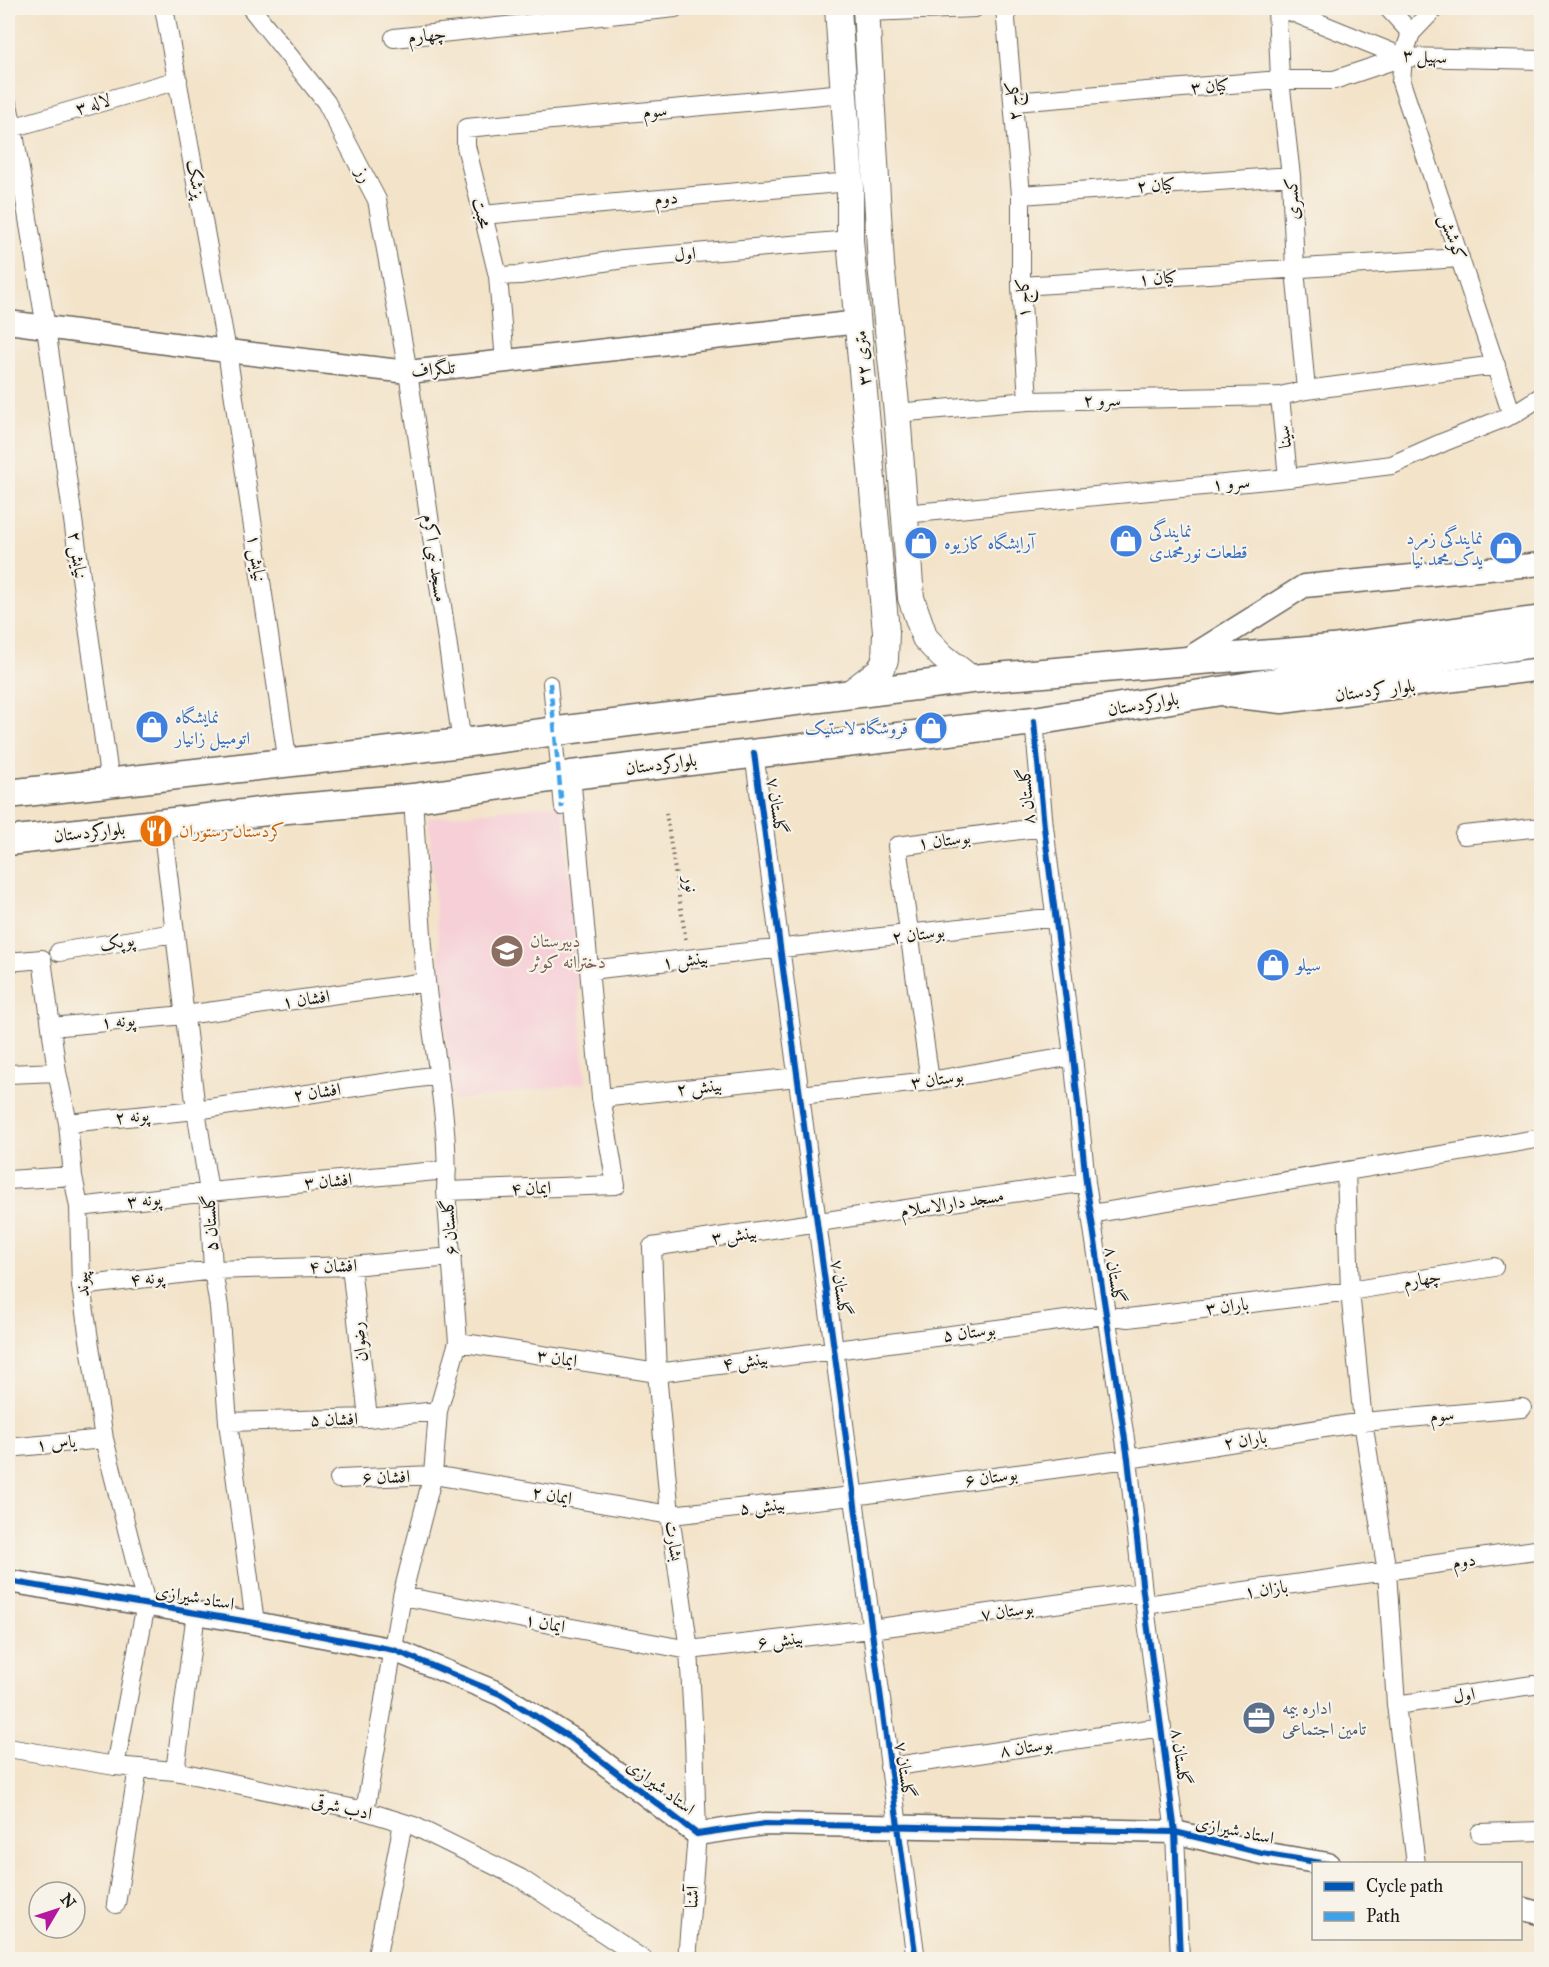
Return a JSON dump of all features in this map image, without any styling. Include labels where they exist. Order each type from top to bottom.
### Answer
[{"type":"main road","name":"۳۲ متری","points":[[838,8],[850,182],[850,240],[886,632],[885,660],[880,670],[850,693]]},
{"type":"main road","name":"۳۲ متری","points":[[866,10],[881,265],[897,413],[911,598],[925,638],[942,656],[971,679]]},
{"type":"main road","name":"بلوارکردستان","points":[[8,794],[288,764],[971,679],[1332,650],[1542,620]]},
{"type":"main road","name":"بلوارکردستان","points":[[8,841],[276,810],[412,798],[565,776],[1034,721],[1542,642]]},
{"type":"street","name":"پزشک","points":[[164,8],[227,351]]},
{"type":"street","name":"رز","points":[[251,8],[326,102],[377,200],[408,372]]},
{"type":"street","name":"چهارم","points":[[394,38],[675,8]]},
{"type":"street","points":[[866,10],[975,8]]},
{"type":"street","name":"کاج ۲","points":[[1005,8],[1021,195]]},
{"type":"street","name":"کسری","points":[[1278,8],[1280,80],[1291,176],[1295,269],[1306,390]]},
{"type":"street","name":"سهیل ۳","points":[[1282,8],[1403,57],[1542,60]]},
{"type":"street","points":[[1388,8],[1412,33],[1435,8]]},
{"type":"street","name":"کوشش","points":[[1412,33],[1403,57],[1401,82],[1512,415]]},
{"type":"street","name":"کیان ۳","points":[[1014,102],[1280,80],[1334,80],[1403,57]]},
{"type":"street","name":"لاله ۳","points":[[10,128],[178,80]]},
{"type":"street","name":"سوم","points":[[466,128],[844,93]]},
{"type":"street","name":"نیایش ۲","points":[[8,105],[10,128],[46,327],[110,783]]},
{"type":"street","name":"محبت","points":[[466,128],[466,146],[498,276],[505,362]]},
{"type":"street","name":"کیان ۲","points":[[1021,195],[1291,176]]},
{"type":"street","name":"دوم","points":[[482,215],[850,182]]},
{"type":"street","name":"کاج ۱","points":[[1021,195],[1022,286],[1028,401]]},
{"type":"street","name":"اول","points":[[498,276],[520,275],[623,259],[850,240]]},
{"type":"street","name":"کیان ۱","points":[[1022,286],[1460,258]]},
{"type":"street","name":"تلگراف","points":[[8,322],[408,372],[859,322]]},
{"type":"street","name":"نیایش ۱","points":[[227,351],[288,764]]},
{"type":"street","name":"سرو ۲","points":[[897,413],[1028,401],[1280,396],[1306,390],[1496,365]]},
{"type":"street","name":"مسجد نبی اکرم","points":[[408,372],[462,743]]},
{"type":"street","name":"سینا","points":[[1280,396],[1288,478]]},
{"type":"street","name":"سرو ۱","points":[[904,514],[1288,478],[1392,465],[1512,415],[1542,396]]},
{"type":"street","name":"بلوارکردستان","points":[[1182,662],[1304,586],[1542,564]]},
{"type":"street","name":"بلوار کردستان","points":[[1208,694],[1282,702],[1542,669]]},
{"type":"street","points":[[550,683],[554,732],[565,776],[590,970],[601,1098]]},
{"type":"street","name":"گلستان ۸","points":[[1034,721],[1044,827],[1073,1056],[1086,1182],[1128,1459],[1175,1832],[1180,1959]]},
{"type":"street","name":"گلستان ۷","points":[[754,753],[916,1959]]},
{"type":"street","points":[[562,808],[565,776]]},
{"type":"street","name":"گلستان ۶","points":[[365,1811],[402,1596],[434,1475],[438,1411],[458,1342],[439,1075],[426,982],[412,798]]},
{"type":"street","name":"گلستان ۵","points":[[162,824],[196,1110],[209,1192],[213,1270],[219,1306],[228,1422],[255,1623]]},
{"type":"street","name":"بوستان ۱","points":[[909,935],[897,846],[1044,827]]},
{"type":"street","points":[[1464,835],[1542,828]]},
{"type":"street","name":"بوستان ۲","points":[[781,948],[1056,917]]},
{"type":"street","name":"پوپک","points":[[59,951],[174,933]]},
{"type":"street","points":[[909,935],[930,1081]]},
{"type":"street","name":"بینش ۱","points":[[590,970],[781,948]]},
{"type":"street","name":"پیوند","points":[[8,962],[42,959],[57,1072],[68,1123],[73,1176],[79,1207],[81,1286],[104,1439],[146,1604]]},
{"type":"street","name":"افشان ۱","points":[[185,1015],[426,982]]},
{"type":"street","name":"پونه ۱","points":[[51,1027],[185,1015]]},
{"type":"street","name":"بوستان ۳","points":[[800,1095],[930,1081],[1073,1056]]},
{"type":"street","points":[[8,1074],[57,1072]]},
{"type":"street","name":"افشان ۲","points":[[196,1110],[439,1075]]},
{"type":"street","name":"بینش ۲","points":[[601,1098],[797,1077]]},
{"type":"street","name":"ایمان ۴","points":[[446,1191],[616,1185],[601,1098]]},
{"type":"street","name":"پونه ۲","points":[[68,1123],[196,1110]]},
{"type":"street","points":[[1091,1214],[1542,1138]]},
{"type":"street","name":"افشان ۳","points":[[209,1192],[447,1170]]},
{"type":"street","points":[[1346,1171],[1350,1292],[1363,1422],[1387,1572],[1396,1705],[1416,1862]]},
{"type":"street","points":[[8,1180],[73,1176]]},
{"type":"street","name":"مسجد دارالاسلام","points":[[817,1223],[1086,1182]]},
{"type":"street","name":"پونه ۳","points":[[79,1207],[209,1192]]},
{"type":"street","name":"بینش ۳","points":[[652,1247],[817,1223]]},
{"type":"street","name":"بشارت","points":[[652,1247],[657,1373],[670,1515],[689,1650],[697,1834]]},
{"type":"street","name":"افشان ۴","points":[[213,1270],[351,1266],[452,1257]]},
{"type":"street","name":"رضوان","points":[[351,1266],[368,1418]]},
{"type":"street","name":"چهارم","points":[[1350,1292],[1494,1267]]},
{"type":"street","name":"پونه ۴","points":[[81,1286],[213,1270]]},
{"type":"street","name":"باران ۳","points":[[1105,1315],[1128,1318],[1350,1292]]},
{"type":"street","name":"بوستان ۵","points":[[833,1348],[1105,1315]]},
{"type":"street","name":"ایمان ۳","points":[[458,1342],[657,1373]]},
{"type":"street","name":"بینش ۴","points":[[657,1373],[833,1348]]},
{"type":"street","name":"سوم","points":[[1363,1422],[1522,1408]]},
{"type":"street","name":"افشان ۵","points":[[228,1422],[368,1418],[438,1411]]},
{"type":"street","name":"باران ۲","points":[[1128,1459],[1363,1422]]},
{"type":"street","name":"یاس ۱","points":[[8,1448],[104,1439]]},
{"type":"street","name":"بوستان ۶","points":[[853,1496],[1128,1459]]},
{"type":"street","name":"ایمان ۲","points":[[434,1475],[670,1515]]},
{"type":"street","name":"افشان ۶","points":[[339,1479],[434,1475]]},
{"type":"street","name":"بینش ۵","points":[[670,1515],[853,1496]]},
{"type":"street","name":"دوم","points":[[1387,1572],[1542,1549]]},
{"type":"street","name":"بازان ۱","points":[[1144,1599],[1387,1572]]},
{"type":"street","name":"استاد شیرازی","points":[[8,1581],[255,1623],[394,1650],[500,1694],[574,1740],[697,1834],[765,1824],[1175,1832],[1262,1853],[1321,1862]]},
{"type":"street","name":"ایمان ۱","points":[[402,1596],[689,1650]]},
{"type":"street","name":"بوستان ۷","points":[[871,1629],[1144,1599]]},
{"type":"street","points":[[115,1766],[146,1604]]},
{"type":"street","points":[[174,1771],[196,1613]]},
{"type":"street","name":"بینش ۶","points":[[689,1650],[871,1629]]},
{"type":"street","name":"اول","points":[[1396,1705],[1533,1685]]},
{"type":"street","name":"بوستان ۸","points":[[889,1767],[1162,1727]]},
{"type":"street","name":"ادب شرقی","points":[[8,1748],[115,1766],[174,1771],[365,1811],[414,1826],[520,1878],[639,1958]]},
{"type":"street","points":[[116,1904],[138,1768]]},
{"type":"street","points":[[376,1959],[403,1823]]},
{"type":"street","points":[[1480,1833],[1542,1831]]},
{"type":"street","name":"آشنا","points":[[687,1959],[697,1834]]},
{"type":"street","points":[[1522,1908],[1542,1914]]},
{"type":"shaded area","name":"دبیرستان دخترانه کوثر","points":[[563,804],[586,1083],[452,1101],[428,818]]},
{"type":"marked path","points":[[550,683],[562,808]]},
{"type":"cycle path","points":[[1034,721],[1044,827],[1073,1056],[1086,1182],[1128,1459],[1175,1832],[1180,1960]]},
{"type":"cycle path","points":[[754,753],[916,1960]]},
{"type":"cycle path","points":[[8,1581],[255,1623],[394,1650],[500,1694],[574,1740],[697,1834],[765,1824],[1175,1832],[1262,1853],[1316,1862]]},
{"type":"place","name":"نمایندگی قطعات نورمحمدی","points":[[1126,541]]},
{"type":"place","name":"آرایشگاه کازیوه","points":[[921,543]]},
{"type":"place","name":"نمایندگی زمرد یدک محمد نیا","points":[[1506,548]]},
{"type":"place","name":"نمایشگاه اتومبیل زانیار","points":[[152,727]]},
{"type":"place","name":"فروشگاه لاستیک","points":[[931,728]]},
{"type":"place","name":"کردستان رستوران","points":[[156,831]]},
{"type":"place","name":"دبیرستان دخترانه کوثر","points":[[507,951]]},
{"type":"place","name":"سیلو","points":[[1273,965]]},
{"type":"place","name":"اداره بیمه تامین اجتماعی","points":[[1259,1718]]}]
